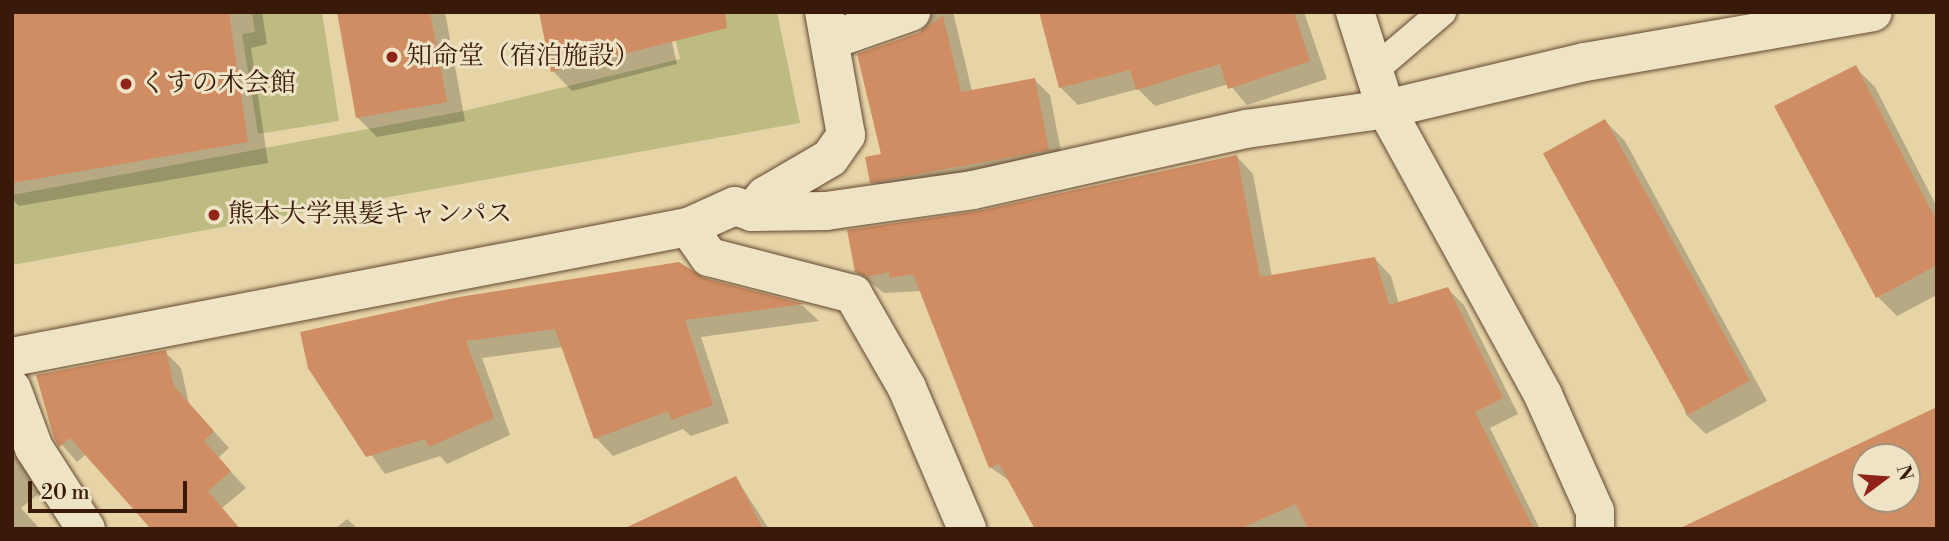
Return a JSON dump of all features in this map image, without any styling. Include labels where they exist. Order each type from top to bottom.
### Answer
[{"type":"street","points":[[752,212],[765,196],[830,158],[846,135],[827,26],[911,12]]},
{"type":"street","points":[[1355,12],[1386,109],[1543,395],[1595,511],[1595,529]]},
{"type":"street","points":[[12,357],[688,227],[735,206],[752,212],[838,210],[973,190],[1246,129],[1386,109],[1585,62],[1873,12]]},
{"type":"street","points":[[688,227],[709,257],[853,294],[907,388],[967,529]]},
{"type":"street","points":[[12,389],[34,448],[86,529]]},
{"type":"lane","points":[[1374,71],[1442,12]]},
{"type":"shaded area","points":[[252,12],[322,12],[339,121],[258,134],[242,34],[255,32]]},
{"type":"shaded area","points":[[669,12],[777,12],[800,123],[12,265],[12,195],[464,111],[680,59]]},
{"type":"building","name":"くすの木会館","points":[[12,12],[229,12],[248,142],[12,183]]},
{"type":"building","name":"知命堂（宿泊施設）","points":[[337,12],[430,12],[447,102],[356,118]]},
{"type":"building","points":[[539,12],[725,12],[727,28],[551,72]]},
{"type":"building","points":[[1039,12],[1294,12],[1310,61],[1228,89],[1220,64],[1136,90],[1130,70],[1059,88]]},
{"type":"building","points":[[943,16],[961,92],[1035,78],[1049,150],[870,183],[865,157],[881,154],[857,54],[918,33]]},
{"type":"building","points":[[1856,65],[1937,222],[1937,265],[1876,298],[1774,106]]},
{"type":"building","points":[[1605,119],[1750,381],[1688,415],[1543,153]]},
{"type":"building","points":[[1237,155],[1260,277],[1375,257],[1389,305],[1448,287],[1503,398],[1475,412],[1534,529],[1308,529],[1296,504],[1239,529],[1035,529],[999,464],[989,468],[913,274],[889,278],[889,272],[867,277],[855,272],[847,230],[978,211]]},
{"type":"building","points":[[679,262],[704,278],[804,304],[685,320],[713,405],[672,420],[668,411],[594,439],[555,329],[466,341],[494,418],[429,447],[425,439],[366,457],[308,368],[300,332],[459,297]]},
{"type":"building","points":[[166,350],[174,386],[214,431],[204,441],[231,471],[208,491],[240,529],[151,529],[70,438],[59,447],[54,438],[36,375]]},
{"type":"building","points":[[1937,407],[1937,529],[1678,529],[1851,448],[1851,513],[1921,513],[1921,443],[1861,443]]},
{"type":"building","points":[[736,476],[763,529],[623,529]]},
{"type":"place","name":"知命堂（宿泊施設）","points":[[392,57]]},
{"type":"place","name":"くすの木会館","points":[[126,84]]},
{"type":"place","name":"熊本大学黒髪キャンパス","points":[[214,215]]}]
